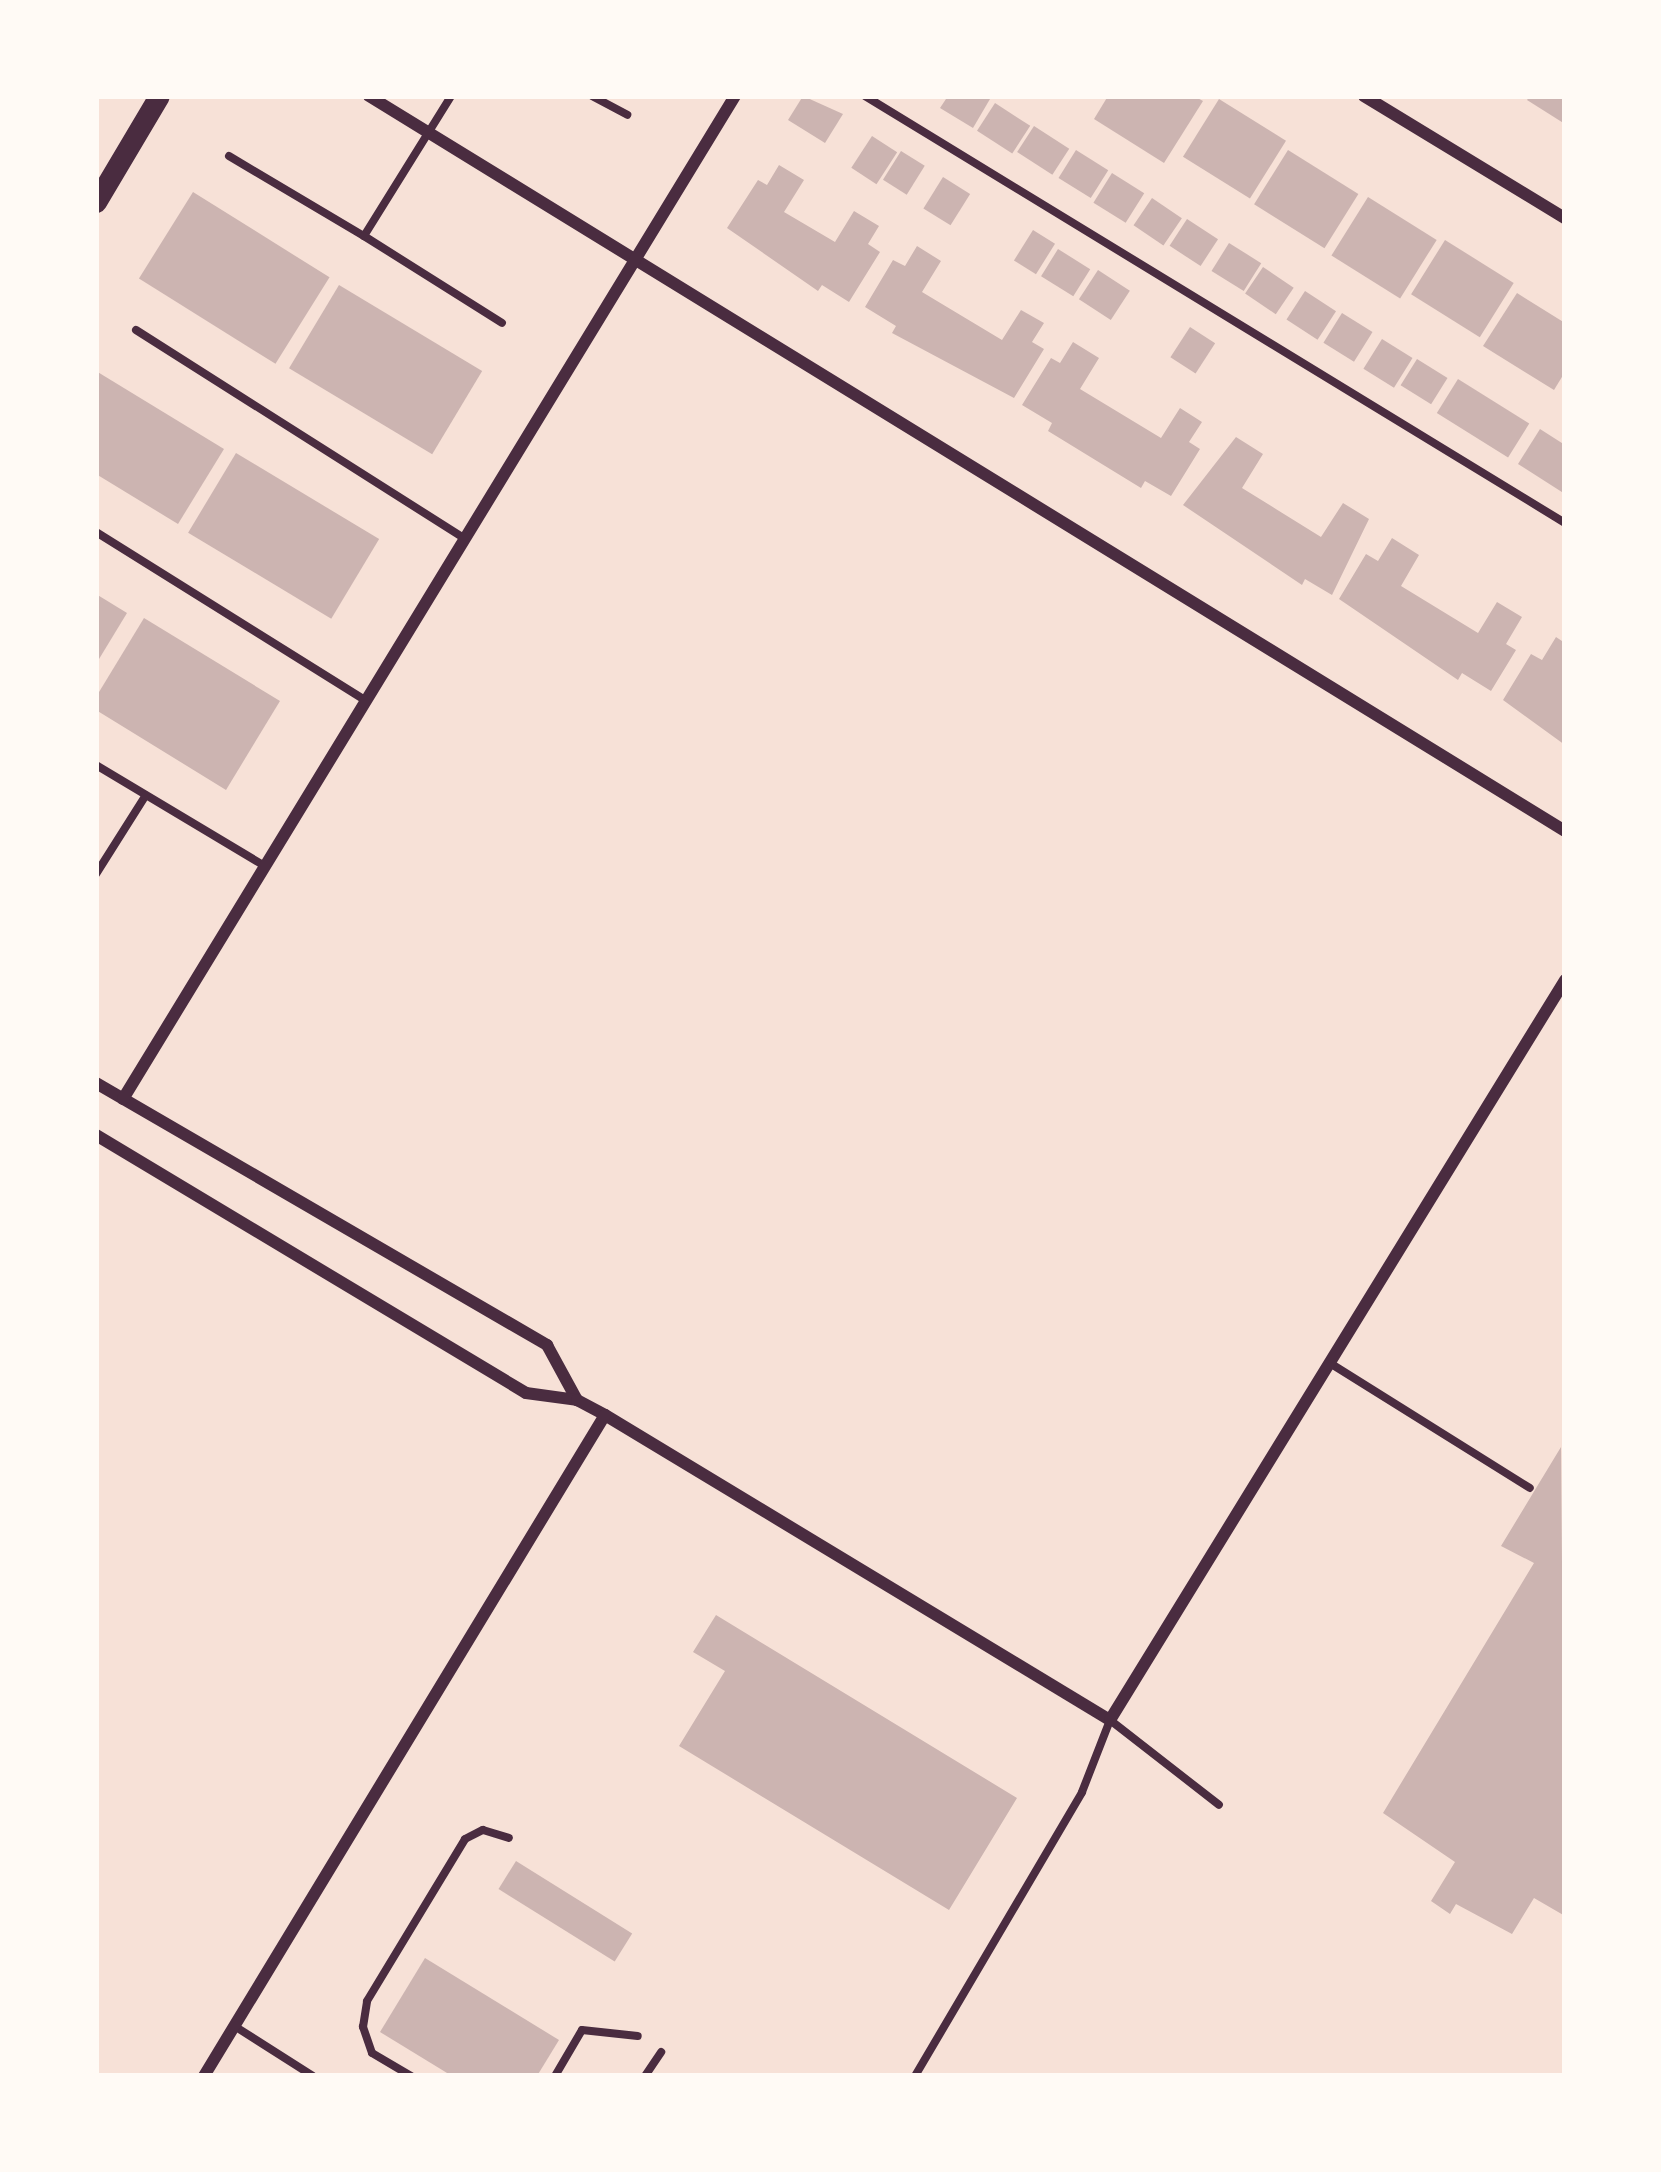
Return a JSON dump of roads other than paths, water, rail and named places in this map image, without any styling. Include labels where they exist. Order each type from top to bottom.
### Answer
[{"type":"street","points":[[96,202],[159,96]]},
{"type":"street","points":[[369,96],[1565,831]]},
{"type":"street","points":[[123,1100],[735,96]]},
{"type":"street","points":[[1364,96],[1565,218]]},
{"type":"street","points":[[96,1136],[526,1393],[577,1400],[605,1415],[1110,1720],[1333,1365],[1565,980]]},
{"type":"street","points":[[96,1083],[547,1345],[577,1400]]},
{"type":"street","points":[[204,2076],[605,1415]]},
{"type":"lane","points":[[364,236],[451,96]]},
{"type":"lane","points":[[592,96],[627,115]]},
{"type":"lane","points":[[865,96],[1565,523]]},
{"type":"lane","points":[[229,156],[502,322]]},
{"type":"lane","points":[[136,330],[465,539]]},
{"type":"lane","points":[[96,532],[367,701]]},
{"type":"lane","points":[[96,765],[267,867]]},
{"type":"lane","points":[[96,874],[146,795]]},
{"type":"lane","points":[[1333,1365],[1530,1488]]},
{"type":"lane","points":[[915,2076],[1082,1792],[1110,1720],[1219,1804]]},
{"type":"lane","points":[[411,2076],[373,2053],[363,2027],[367,2002],[465,1838],[483,1830],[508,1838]]},
{"type":"lane","points":[[236,2027],[313,2076]]},
{"type":"lane","points":[[555,2076],[582,2030],[638,2036]]},
{"type":"lane","points":[[645,2076],[661,2052]]}]
